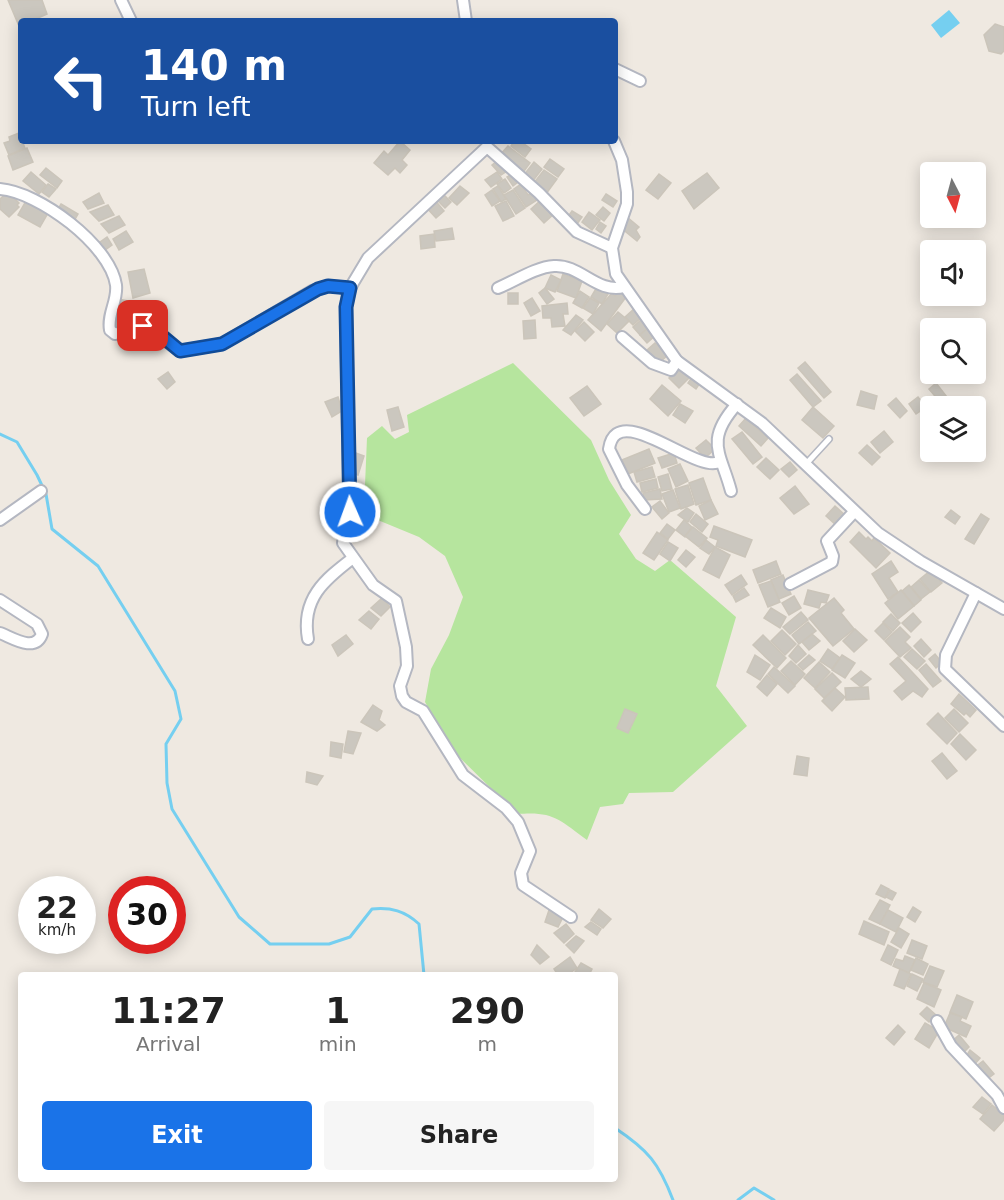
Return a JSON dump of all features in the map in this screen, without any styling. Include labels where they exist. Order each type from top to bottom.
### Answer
[{"type":"street","points":[[122,0],[130,18]]},
{"type":"street","points":[[462,0],[465,18]]},
{"type":"street","points":[[618,70],[640,81]]},
{"type":"street","points":[[615,144],[622,160],[627,192],[627,204],[612,248],[616,274],[677,361],[737,404],[806,464],[854,512],[878,532],[920,561],[1004,609]]},
{"type":"street","points":[[571,917],[523,885],[521,873],[530,849],[521,834],[518,822],[506,808],[463,775],[423,711],[406,702],[402,696],[400,686],[406,666],[406,647],[396,601],[373,585],[342,541],[354,524],[349,501],[346,307],[350,288],[368,258],[487,147],[539,193],[568,225],[577,232],[612,248]]},
{"type":"street","points":[[0,189],[19,194],[61,215],[85,234],[114,278],[116,294],[109,323],[110,330],[115,334],[139,326],[147,327],[156,331],[180,351],[208,348],[222,344],[318,289],[328,286],[350,288]]},
{"type":"street","points":[[498,288],[538,270],[554,266],[566,268],[604,287],[624,287]]},
{"type":"street","points":[[622,337],[661,368],[671,370],[677,361]]},
{"type":"street","points":[[731,491],[719,462],[718,436],[728,415],[737,404]]},
{"type":"street","points":[[645,509],[627,485],[609,449],[611,442],[620,434],[638,431],[701,462],[716,464],[719,462]]},
{"type":"street","points":[[0,520],[40,491]]},
{"type":"street","points":[[790,584],[832,562],[833,556],[827,541],[854,512]]},
{"type":"street","points":[[308,639],[306,616],[315,595],[337,570],[353,558]]},
{"type":"street","points":[[976,593],[946,655],[945,669],[1004,726]]},
{"type":"street","points":[[0,600],[37,624],[42,634],[36,643],[29,645],[0,633]]},
{"type":"street","points":[[937,1021],[951,1046],[997,1095],[1004,1108]]},
{"type":"lane","points":[[806,464],[829,440]]},
{"type":"green space","points":[[513,363],[591,440],[609,480],[631,515],[619,534],[636,559],[655,571],[670,560],[736,617],[716,686],[747,726],[673,792],[629,793],[623,804],[600,807],[587,840],[548,815],[517,814],[453,751],[425,702],[431,669],[449,635],[463,597],[445,556],[419,537],[368,516],[365,485],[367,438],[382,426],[395,439],[409,432],[407,415]]},
{"type":"water","points":[[949,10],[960,23],[941,38],[931,25]]},
{"type":"building","points":[[8,0],[42,0],[47,14],[38,18],[18,18],[18,24]]},
{"type":"building","points":[[995,24],[1004,27],[1004,51],[1001,54],[989,51],[984,35]]},
{"type":"building","points":[[18,133],[18,144],[23,144],[25,148],[9,155],[4,143],[10,141],[9,137]]},
{"type":"building","points":[[397,144],[403,144],[410,150],[402,160],[407,165],[400,173],[395,168],[388,175],[374,163],[384,151],[388,155]]},
{"type":"building","points":[[524,144],[531,149],[525,157],[511,146]]},
{"type":"building","points":[[508,146],[530,163],[522,174],[499,156]]},
{"type":"building","points":[[27,148],[33,162],[13,170],[8,156]]},
{"type":"building","points":[[550,159],[564,169],[558,177],[544,167]]},
{"type":"building","points":[[498,160],[507,171],[501,175],[492,165]]},
{"type":"building","points":[[534,162],[542,169],[532,182],[523,176]]},
{"type":"building","points":[[46,168],[62,181],[57,188],[40,175]]},
{"type":"building","points":[[544,170],[557,179],[546,194],[533,184]]},
{"type":"building","points":[[31,172],[46,185],[39,194],[23,181]]},
{"type":"building","points":[[497,172],[502,179],[491,187],[485,180]]},
{"type":"building","points":[[707,173],[719,188],[694,209],[682,191]]},
{"type":"building","points":[[512,174],[518,182],[513,186],[507,177]]},
{"type":"building","points":[[659,174],[671,183],[658,199],[646,190]]},
{"type":"building","points":[[505,179],[511,188],[504,193],[497,184]]},
{"type":"building","points":[[48,184],[56,189],[49,197],[42,192]]},
{"type":"building","points":[[521,184],[528,195],[532,192],[537,200],[526,207],[514,189]]},
{"type":"building","points":[[460,186],[469,193],[457,205],[449,198]]},
{"type":"building","points":[[498,186],[506,199],[501,202],[493,189]]},
{"type":"building","points":[[492,190],[500,201],[492,206],[485,195]]},
{"type":"building","points":[[513,190],[525,208],[516,214],[504,195]]},
{"type":"building","points":[[8,192],[19,203],[17,205],[19,207],[9,217],[0,209],[0,199]]},
{"type":"building","points":[[441,192],[451,202],[445,208],[435,198]]},
{"type":"building","points":[[99,193],[104,203],[88,209],[83,202]]},
{"type":"building","points":[[606,194],[617,201],[613,207],[602,200]]},
{"type":"building","points":[[434,199],[444,211],[436,218],[425,206]]},
{"type":"building","points":[[542,199],[555,213],[544,223],[531,209]]},
{"type":"building","points":[[26,201],[48,213],[40,227],[18,215]]},
{"type":"building","points":[[506,201],[514,216],[503,221],[495,206]]},
{"type":"building","points":[[61,204],[78,214],[74,221],[57,211]]},
{"type":"building","points":[[108,205],[114,215],[99,221],[90,212]]},
{"type":"building","points":[[603,207],[610,213],[604,221],[596,215]]},
{"type":"building","points":[[572,211],[582,217],[577,224],[567,218]]},
{"type":"building","points":[[589,212],[600,220],[592,230],[582,222]]},
{"type":"building","points":[[119,216],[125,225],[109,233],[101,224]]},
{"type":"building","points":[[627,217],[639,227],[636,230],[640,237],[637,241],[620,227]]},
{"type":"building","points":[[600,222],[606,226],[601,233],[596,229]]},
{"type":"building","points":[[452,228],[454,239],[436,241],[434,231]]},
{"type":"building","points":[[126,231],[133,242],[119,250],[113,239]]},
{"type":"building","points":[[434,234],[435,247],[421,249],[420,236]]},
{"type":"building","points":[[107,237],[112,245],[101,253],[96,245]]},
{"type":"building","points":[[144,269],[150,293],[133,298],[128,272]]},
{"type":"building","points":[[563,274],[582,281],[576,298],[557,291]]},
{"type":"building","points":[[551,275],[561,280],[555,292],[545,288]]},
{"type":"building","points":[[597,287],[608,294],[602,304],[591,297]]},
{"type":"building","points":[[545,288],[554,299],[547,304],[539,293]]},
{"type":"building","points":[[580,291],[589,297],[582,308],[573,303]]},
{"type":"building","points":[[620,291],[626,297],[601,331],[588,320],[612,293],[615,296]]},
{"type":"building","points":[[508,293],[518,293],[518,304],[508,304]]},
{"type":"building","points":[[532,298],[540,311],[531,316],[524,303]]},
{"type":"building","points":[[590,298],[599,303],[593,314],[583,308]]},
{"type":"building","points":[[118,299],[129,301],[126,328],[113,329]]},
{"type":"building","points":[[567,303],[568,314],[563,314],[565,326],[552,327],[551,318],[543,318],[542,306]]},
{"type":"building","points":[[153,307],[158,325],[142,323],[138,308]]},
{"type":"building","points":[[635,308],[643,316],[633,325],[625,317]]},
{"type":"building","points":[[618,312],[629,321],[617,333],[607,324]]},
{"type":"building","points":[[576,315],[583,320],[571,335],[563,330]]},
{"type":"building","points":[[643,318],[650,326],[640,335],[633,327]]},
{"type":"building","points":[[535,320],[536,338],[524,339],[523,321]]},
{"type":"building","points":[[584,322],[594,332],[585,341],[575,331]]},
{"type":"building","points":[[650,326],[657,334],[647,343],[640,335]]},
{"type":"building","points":[[655,343],[669,354],[659,363],[647,350]]},
{"type":"building","points":[[805,362],[831,392],[824,398],[798,368]]},
{"type":"building","points":[[680,367],[690,377],[679,388],[669,378]]},
{"type":"building","points":[[168,372],[175,382],[167,389],[158,379]]},
{"type":"building","points":[[797,374],[821,401],[813,407],[790,380]]},
{"type":"building","points":[[692,377],[700,383],[696,389],[688,383]]},
{"type":"building","points":[[937,384],[946,396],[935,396],[929,389]]},
{"type":"building","points":[[662,385],[681,401],[668,416],[650,399]]},
{"type":"building","points":[[587,386],[601,404],[584,416],[570,398]]},
{"type":"building","points":[[861,391],[877,396],[874,409],[857,405]]},
{"type":"building","points":[[338,397],[342,411],[332,417],[325,402]]},
{"type":"building","points":[[918,397],[920,411],[916,414],[909,404]]},
{"type":"building","points":[[896,398],[907,411],[900,418],[888,405]]},
{"type":"building","points":[[680,404],[693,411],[685,423],[673,415]]},
{"type":"building","points":[[398,407],[404,427],[392,431],[387,410]]},
{"type":"building","points":[[813,407],[834,426],[823,438],[802,420]]},
{"type":"building","points":[[746,418],[768,438],[761,446],[739,426]]},
{"type":"building","points":[[884,431],[893,442],[880,453],[871,442]]},
{"type":"building","points":[[742,432],[762,457],[753,464],[732,439]]},
{"type":"building","points":[[706,440],[715,449],[705,458],[696,448]]},
{"type":"building","points":[[867,445],[880,457],[872,465],[859,453]]},
{"type":"building","points":[[649,449],[655,463],[628,474],[622,460]]},
{"type":"building","points":[[353,452],[364,456],[358,475],[353,472]]},
{"type":"building","points":[[674,453],[677,463],[662,468],[658,458]]},
{"type":"building","points":[[766,458],[779,470],[770,479],[757,467]]},
{"type":"building","points":[[790,462],[797,470],[789,477],[781,469]]},
{"type":"building","points":[[680,464],[688,481],[676,487],[668,469]]},
{"type":"building","points":[[652,467],[655,477],[637,482],[634,472]]},
{"type":"building","points":[[668,474],[672,489],[662,491],[658,477]]},
{"type":"building","points":[[703,478],[711,500],[696,505],[689,483]]},
{"type":"building","points":[[656,479],[658,488],[642,492],[640,483]]},
{"type":"building","points":[[688,485],[694,504],[681,509],[675,489]]},
{"type":"building","points":[[795,486],[809,504],[794,514],[780,498]]},
{"type":"building","points":[[660,489],[662,499],[644,500],[643,493]]},
{"type":"building","points":[[673,490],[680,508],[669,512],[662,494]]},
{"type":"building","points":[[711,500],[718,514],[705,520],[699,506]]},
{"type":"building","points":[[660,501],[669,513],[662,519],[652,507]]},
{"type":"building","points":[[835,506],[846,516],[837,526],[826,516]]},
{"type":"building","points":[[687,508],[694,513],[688,522],[678,515]]},
{"type":"building","points":[[951,510],[960,517],[955,524],[945,517]]},
{"type":"building","points":[[696,514],[708,524],[702,532],[690,522]]},
{"type":"building","points":[[981,514],[989,519],[974,544],[965,539]]},
{"type":"building","points":[[684,520],[692,527],[685,537],[676,530]]},
{"type":"building","points":[[667,524],[675,530],[668,539],[660,533]]},
{"type":"building","points":[[714,526],[752,540],[745,557],[716,546],[718,540],[710,537]]},
{"type":"building","points":[[693,527],[707,538],[699,547],[685,536]]},
{"type":"building","points":[[657,532],[668,540],[654,560],[643,553]]},
{"type":"building","points":[[859,532],[866,539],[868,537],[872,541],[874,538],[890,553],[876,568],[850,542]]},
{"type":"building","points":[[706,540],[715,547],[709,554],[700,548]]},
{"type":"building","points":[[668,542],[678,548],[670,561],[660,554]]},
{"type":"building","points":[[715,547],[730,555],[719,578],[703,570]]},
{"type":"building","points":[[686,550],[695,557],[686,567],[678,560]]},
{"type":"building","points":[[776,561],[781,574],[758,583],[753,570]]},
{"type":"building","points":[[891,561],[898,572],[889,578],[898,592],[888,599],[872,574]]},
{"type":"building","points":[[931,570],[942,583],[931,592],[920,579]]},
{"type":"building","points":[[741,575],[747,584],[732,595],[725,585]]},
{"type":"building","points":[[783,575],[791,594],[779,599],[771,580]]},
{"type":"building","points":[[919,580],[930,592],[921,599],[911,587]]},
{"type":"building","points":[[771,581],[780,602],[768,607],[759,585]]},
{"type":"building","points":[[909,585],[921,600],[914,606],[902,591]]},
{"type":"building","points":[[744,588],[749,595],[736,602],[733,596]]},
{"type":"building","points":[[808,590],[829,595],[826,603],[821,602],[819,608],[804,604]]},
{"type":"building","points":[[901,590],[914,606],[898,619],[885,603]]},
{"type":"building","points":[[794,596],[801,608],[789,615],[782,603]]},
{"type":"building","points":[[382,598],[390,607],[381,616],[371,608]]},
{"type":"building","points":[[834,598],[844,610],[841,613],[854,629],[833,646],[809,618]]},
{"type":"building","points":[[771,608],[786,617],[780,628],[764,618]]},
{"type":"building","points":[[369,611],[379,619],[371,629],[359,620]]},
{"type":"building","points":[[801,612],[808,620],[790,634],[783,627]]},
{"type":"building","points":[[913,613],[921,622],[911,632],[902,623]]},
{"type":"building","points":[[891,614],[900,623],[893,631],[883,622]]},
{"type":"building","points":[[808,622],[816,631],[799,644],[792,635]]},
{"type":"building","points":[[883,623],[892,632],[884,640],[875,631]]},
{"type":"building","points":[[900,627],[910,637],[905,642],[911,648],[900,657],[885,641]]},
{"type":"building","points":[[855,629],[867,640],[854,652],[843,641]]},
{"type":"building","points":[[782,630],[796,644],[785,655],[771,641]]},
{"type":"building","points":[[812,634],[820,641],[809,650],[802,642]]},
{"type":"building","points":[[346,635],[353,644],[338,656],[332,645]]},
{"type":"building","points":[[763,635],[786,658],[777,668],[753,645]]},
{"type":"building","points":[[921,639],[931,650],[924,657],[914,646]]},
{"type":"building","points":[[798,645],[806,654],[796,663],[789,656]]},
{"type":"building","points":[[828,649],[840,658],[832,669],[820,661]]},
{"type":"building","points":[[912,649],[925,661],[917,669],[904,657]]},
{"type":"building","points":[[935,654],[942,663],[936,668],[929,659]]},
{"type":"building","points":[[755,655],[770,665],[760,680],[747,672]]},
{"type":"building","points":[[809,655],[815,660],[803,670],[798,665]]},
{"type":"building","points":[[842,655],[855,663],[845,678],[832,670]]},
{"type":"building","points":[[898,657],[928,689],[922,697],[913,691],[902,700],[894,691],[906,681],[890,664]]},
{"type":"building","points":[[791,661],[805,674],[795,685],[781,671]]},
{"type":"building","points":[[819,662],[830,672],[815,688],[804,678]]},
{"type":"building","points":[[926,664],[941,681],[933,687],[919,670]]},
{"type":"building","points":[[774,667],[795,686],[788,693],[768,674]]},
{"type":"building","points":[[861,671],[871,679],[861,687],[851,679]]},
{"type":"building","points":[[832,673],[841,682],[824,698],[815,689]]},
{"type":"building","points":[[767,675],[777,684],[767,696],[757,687]]},
{"type":"building","points":[[868,687],[869,699],[846,700],[845,688]]},
{"type":"building","points":[[835,688],[845,697],[832,711],[822,701]]},
{"type":"building","points":[[959,694],[976,710],[970,717],[951,704]]},
{"type":"building","points":[[373,705],[382,711],[379,720],[385,725],[377,731],[361,722]]},
{"type":"building","points":[[625,709],[637,714],[628,733],[617,728]]},
{"type":"building","points":[[954,709],[968,723],[959,732],[945,718]]},
{"type":"building","points":[[938,713],[957,733],[947,744],[927,724]]},
{"type":"building","points":[[348,731],[361,733],[353,754],[344,752]]},
{"type":"building","points":[[960,734],[976,750],[966,760],[951,744]]},
{"type":"building","points":[[331,742],[343,744],[341,758],[330,756]]},
{"type":"building","points":[[942,753],[957,771],[947,779],[932,761]]},
{"type":"building","points":[[797,756],[809,758],[807,776],[794,774]]},
{"type":"building","points":[[307,772],[323,776],[317,785],[306,782]]},
{"type":"building","points":[[881,885],[889,889],[885,898],[876,894]]},
{"type":"building","points":[[890,890],[896,893],[892,900],[886,897]]},
{"type":"building","points":[[880,900],[890,905],[880,924],[869,919]]},
{"type":"building","points":[[550,907],[564,915],[558,927],[545,922]]},
{"type":"building","points":[[913,907],[921,912],[915,922],[907,917]]},
{"type":"building","points":[[599,909],[611,919],[603,928],[591,920]]},
{"type":"building","points":[[888,910],[903,918],[896,932],[880,924]]},
{"type":"building","points":[[864,921],[889,932],[884,945],[859,934]]},
{"type":"building","points":[[591,922],[601,929],[597,935],[585,927]]},
{"type":"building","points":[[566,924],[574,934],[564,943],[554,933]]},
{"type":"building","points":[[899,928],[909,934],[901,948],[891,942]]},
{"type":"building","points":[[576,936],[584,941],[574,953],[566,945]]},
{"type":"building","points":[[912,940],[927,946],[922,959],[907,953]]},
{"type":"building","points":[[537,945],[549,957],[540,964],[531,955]]},
{"type":"building","points":[[888,945],[898,950],[891,965],[881,960]]},
{"type":"building","points":[[905,956],[915,960],[909,973],[893,966],[896,959],[903,961]]},
{"type":"building","points":[[570,957],[577,968],[571,972],[556,972],[554,969]]},
{"type":"building","points":[[916,958],[928,964],[923,975],[911,970]]},
{"type":"building","points":[[581,963],[592,969],[590,972],[575,972]]},
{"type":"building","points":[[930,966],[944,971],[937,987],[923,982]]},
{"type":"building","points":[[900,969],[911,974],[904,989],[894,985]]},
{"type":"building","points":[[912,974],[923,979],[917,991],[907,986]]},
{"type":"building","points":[[924,983],[941,990],[934,1007],[917,999]]},
{"type":"building","points":[[957,995],[973,1002],[966,1019],[950,1012]]},
{"type":"building","points":[[927,1007],[936,1015],[929,1022],[920,1014]]},
{"type":"building","points":[[950,1013],[962,1017],[960,1021],[971,1026],[966,1037],[944,1027]]},
{"type":"building","points":[[925,1023],[939,1031],[929,1048],[915,1039]]},
{"type":"building","points":[[898,1025],[905,1032],[894,1045],[886,1038]]},
{"type":"building","points":[[959,1035],[969,1047],[961,1055],[951,1042]]},
{"type":"building","points":[[970,1050],[980,1058],[974,1065],[965,1058]]},
{"type":"building","points":[[983,1061],[994,1074],[986,1080],[975,1067]]},
{"type":"building","points":[[982,1097],[991,1104],[983,1114],[973,1107]]},
{"type":"building","points":[[992,1105],[1004,1115],[1004,1120],[994,1131],[980,1119]]},
{"type":"waterway","points":[[0,434],[17,442],[37,475],[46,494],[52,529],[98,566],[175,691],[181,719],[166,744],[167,783],[172,809],[239,917],[270,944],[329,944],[350,937],[372,909],[397,911],[419,924],[424,972]]},
{"type":"waterway","points":[[618,1130],[651,1158],[663,1176],[673,1200]]},
{"type":"waterway","points":[[738,1200],[754,1188],[774,1200]]},
{"type":"route","points":[[143,326],[161,334],[180,351],[208,348],[222,344],[312,291],[328,286],[350,288],[346,307],[350,512]]}]
